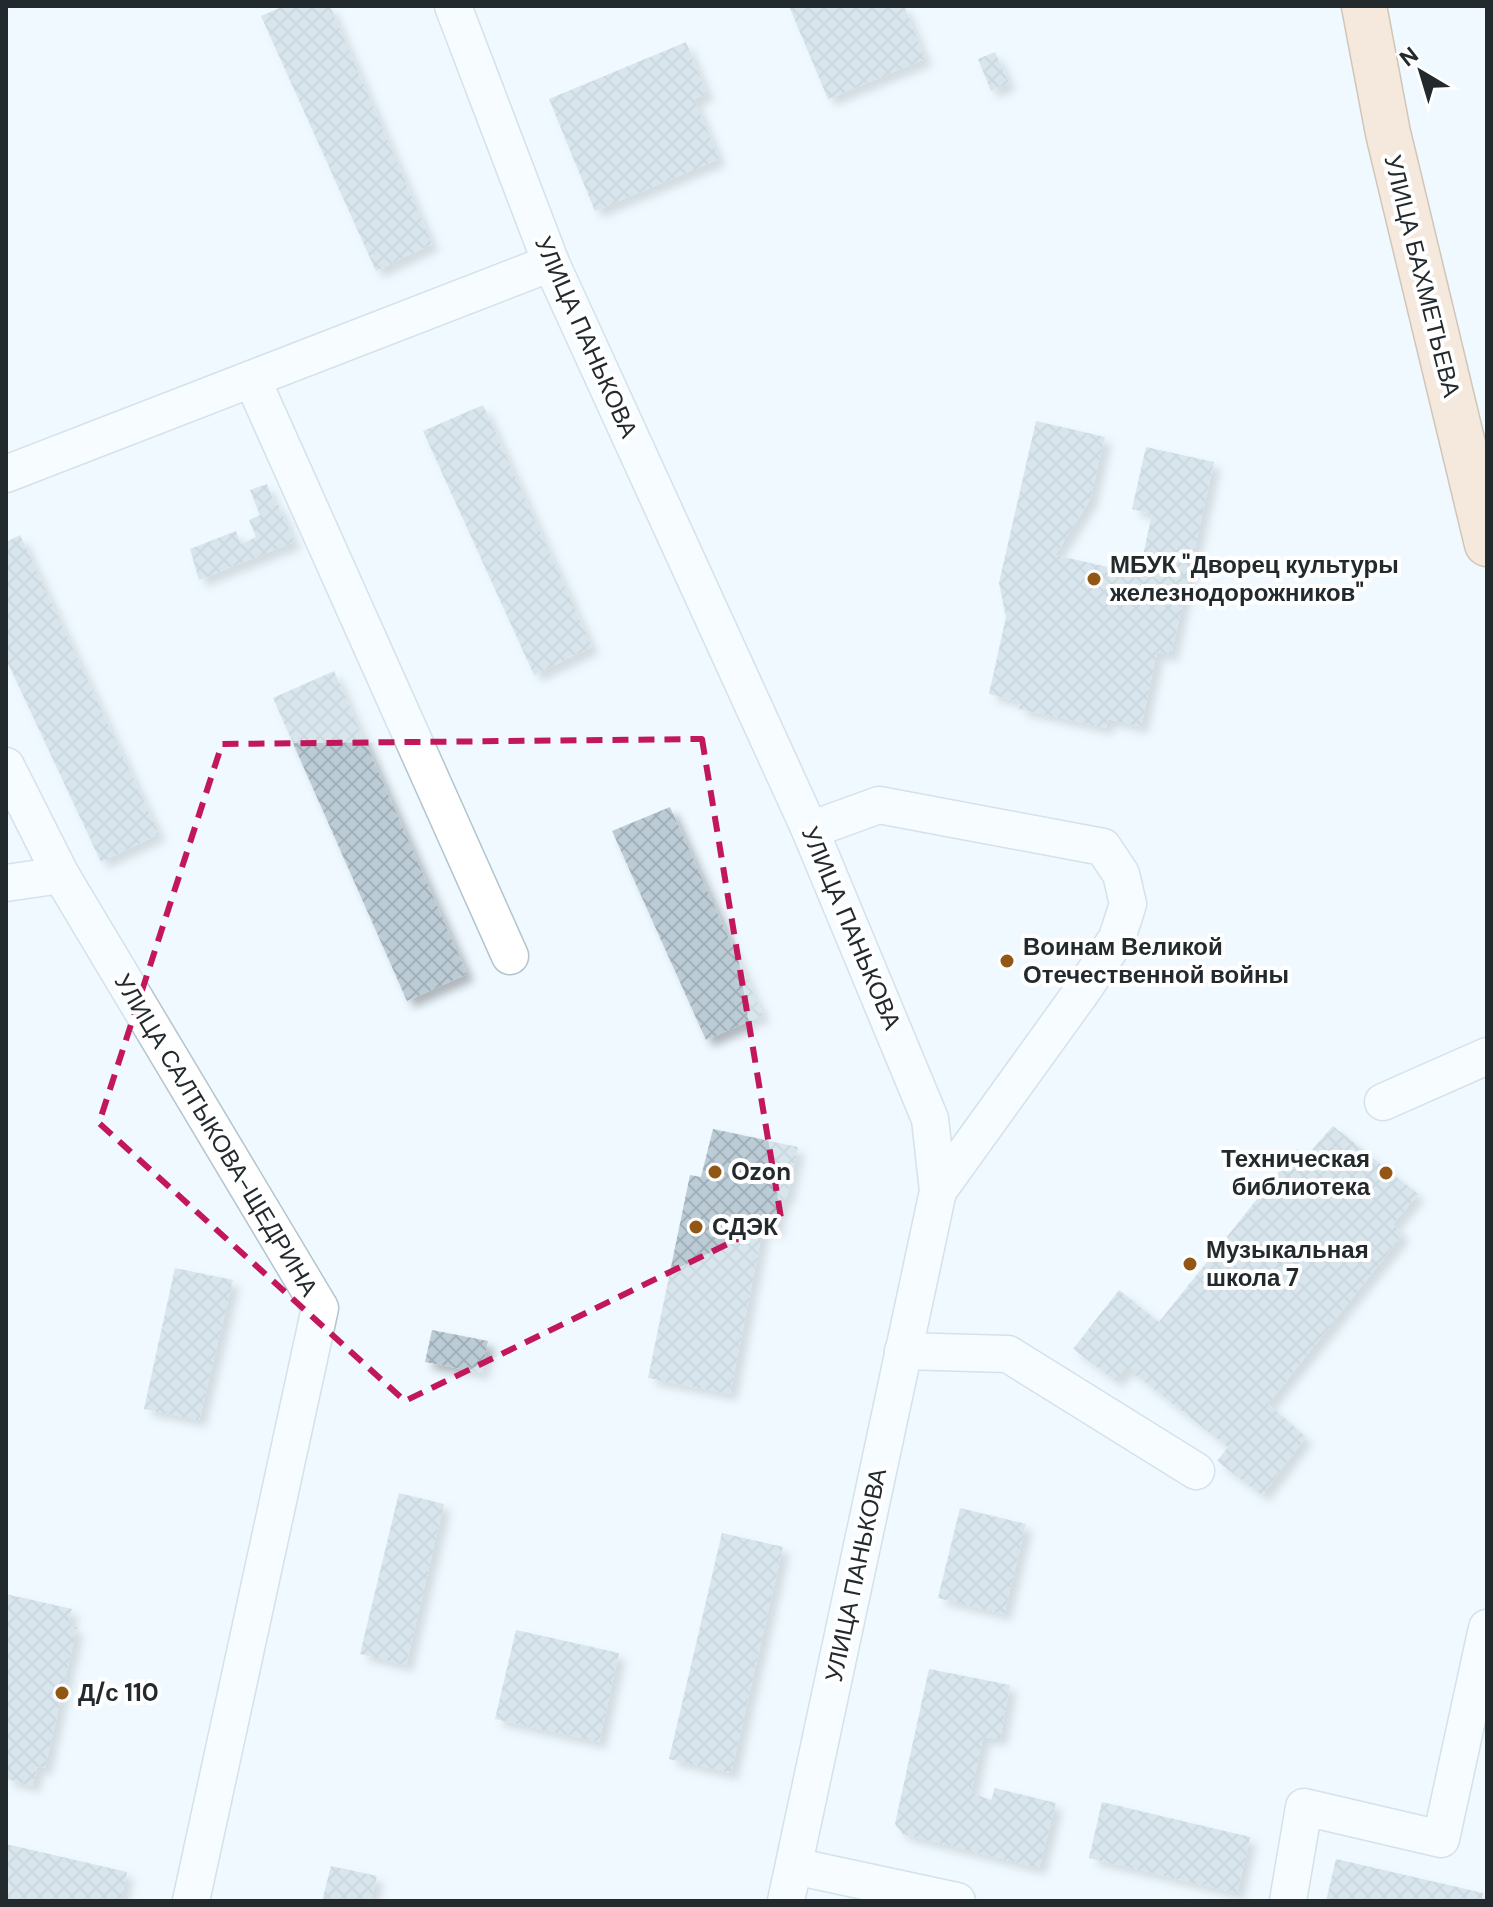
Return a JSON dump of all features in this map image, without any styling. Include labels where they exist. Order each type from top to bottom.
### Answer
[{"type":"main road","name":"УЛИЦА БАХМЕТЬЕВА","points":[[1364,6],[1388,133],[1487,544]]},
{"type":"street","name":"УЛИЦА ПАНЬКОВА","points":[[453,6],[551,263],[810,830],[930,1119],[938,1191],[786,1901]]},
{"type":"street","points":[[6,474],[551,263]]},
{"type":"street","points":[[252,379],[510,956]]},
{"type":"street","name":"УЛИЦА САЛТЫКОВА-ЩЕДРИНА","points":[[6,766],[61,875],[320,1308],[191,1901]]},
{"type":"street","points":[[810,830],[879,805],[1103,847],[1121,874],[1128,904],[1117,938],[938,1191]]},
{"type":"street","points":[[6,883],[61,875]]},
{"type":"street","points":[[1383,1102],[1487,1056]]},
{"type":"street","points":[[903,1351],[1008,1354],[1196,1471]]},
{"type":"street","points":[[1288,1901],[1304,1807],[1441,1839],[1487,1628]]},
{"type":"street","points":[[794,1866],[957,1901]]},
{"type":"highlighted area","points":[[702,739],[781,1218],[405,1401],[99,1123],[222,744]]},
{"type":"building","points":[[284,6],[330,6],[432,244],[376,271],[261,16]]},
{"type":"building","points":[[789,6],[904,6],[925,59],[828,99]]},
{"type":"building","points":[[686,42],[707,94],[694,99],[719,159],[595,211],[549,99]]},
{"type":"building","points":[[995,52],[1009,83],[991,91],[978,59]]},
{"type":"building","points":[[483,405],[592,647],[534,675],[423,431]]},
{"type":"building","name":"МБУК \"Дворец культуры железнодорожников\"","points":[[1036,421],[1105,437],[1090,500],[1055,555],[1139,574],[1152,514],[1132,509],[1146,447],[1214,462],[1171,655],[1157,652],[1141,727],[1108,719],[1106,728],[1019,709],[1020,702],[989,694],[1006,617],[999,583]]},
{"type":"building","points":[[267,484],[294,542],[199,580],[190,549],[236,531],[241,544],[256,537],[249,520],[260,515],[250,490]]},
{"type":"building","points":[[20,535],[159,834],[101,862],[6,659],[6,542]]},
{"type":"building","points":[[334,671],[467,974],[407,1001],[273,698]]},
{"type":"building","points":[[670,807],[763,1015],[706,1040],[612,831]]},
{"type":"building","points":[[1333,1126],[1418,1194],[1393,1224],[1403,1234],[1268,1404],[1306,1437],[1262,1495],[1217,1461],[1228,1447],[1126,1367],[1116,1381],[1073,1349],[1119,1290],[1159,1322],[1297,1149],[1307,1155]]},
{"type":"building","points":[[713,1129],[798,1147],[787,1196],[783,1199],[776,1224],[780,1230],[763,1228],[730,1394],[648,1378],[690,1175],[701,1177]]},
{"type":"building","points":[[175,1268],[233,1280],[199,1420],[144,1409]]},
{"type":"building","points":[[432,1330],[488,1341],[482,1373],[425,1362]]},
{"type":"building","points":[[399,1493],[444,1504],[406,1665],[360,1654]]},
{"type":"building","points":[[960,1508],[1026,1524],[1004,1614],[938,1598]]},
{"type":"building","points":[[722,1533],[783,1547],[731,1773],[669,1759]]},
{"type":"building","points":[[6,1594],[72,1609],[68,1626],[77,1627],[45,1768],[37,1767],[33,1786],[6,1779]]},
{"type":"building","points":[[516,1630],[619,1653],[599,1742],[495,1719]]},
{"type":"building","points":[[929,1669],[1010,1685],[1000,1739],[983,1737],[971,1793],[991,1800],[995,1788],[1056,1803],[1039,1868],[903,1834],[895,1824]]},
{"type":"building","points":[[1102,1802],[1250,1837],[1237,1893],[1089,1858]]},
{"type":"building","points":[[6,1844],[127,1872],[121,1901],[6,1901]]},
{"type":"building","points":[[1336,1859],[1483,1893],[1481,1901],[1326,1901]]},
{"type":"building","points":[[331,1866],[377,1876],[371,1901],[322,1901]]},
{"type":"place","name":"МБУК \"Дворец культуры железнодорожников\"","points":[[1094,579]]},
{"type":"place","name":"Воинам Великой Отечественной войны","points":[[1007,961]]},
{"type":"place","name":"Ozon","points":[[715,1172]]},
{"type":"place","name":"Техническая библиотека","points":[[1386,1173]]},
{"type":"place","name":"СДЭК","points":[[696,1227]]},
{"type":"place","name":"Музыкальная школа 7","points":[[1190,1264]]},
{"type":"place","name":"Д/с 110","points":[[62,1693]]}]
